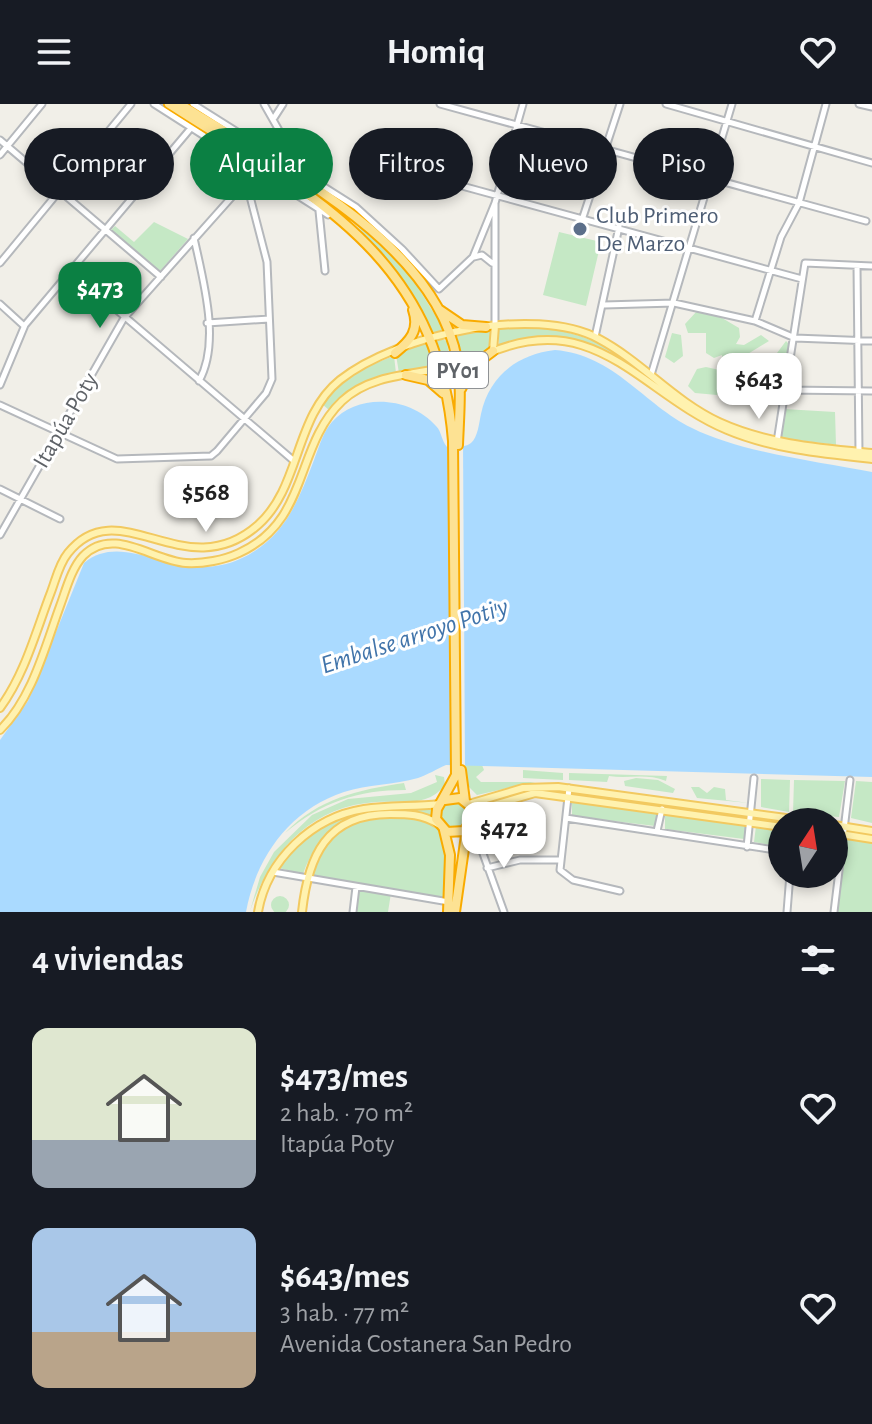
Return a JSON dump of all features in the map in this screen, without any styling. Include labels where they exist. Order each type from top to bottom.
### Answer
[{"type":"highway","name":"PY01","points":[[169,104],[203,128]]},
{"type":"highway","name":"PY01","points":[[180,104],[217,128]]},
{"type":"highway","name":"PY01","points":[[311,200],[348,223],[379,256],[439,335],[454,368],[459,397],[456,441],[458,768],[467,802],[467,827],[455,912]]},
{"type":"highway","name":"PY01","points":[[327,200],[380,237],[417,276],[434,303],[439,335],[439,370],[456,441]]},
{"type":"highway","points":[[379,256],[415,315],[412,336],[395,353]]},
{"type":"highway","points":[[434,303],[456,323],[490,326]]},
{"type":"highway","points":[[459,397],[473,366],[493,351]]},
{"type":"highway","points":[[406,375],[433,383],[449,406]]},
{"type":"highway","name":"PY01","points":[[449,907],[450,855],[436,814],[458,768]]},
{"type":"highway","points":[[442,802],[455,797],[467,802]]},
{"type":"highway","points":[[441,827],[467,827]]},
{"type":"main road","points":[[0,708],[18,678],[61,564],[83,540],[108,530],[123,530],[180,548],[220,547],[242,537],[262,522],[283,488],[315,410],[335,385],[356,369],[439,335],[490,326],[550,324],[595,337],[717,421],[777,442],[859,455]]},
{"type":"main road","points":[[490,326],[493,351]]},
{"type":"main road","points":[[0,730],[24,697],[73,572],[86,553],[115,544],[187,563],[222,559],[255,545],[287,512],[323,428],[342,402],[371,383],[454,368],[493,351],[534,341],[579,344],[619,359],[691,412],[727,430],[777,447],[872,456]]},
{"type":"main road","points":[[467,802],[523,788],[768,815]]},
{"type":"main road","points":[[467,827],[486,808],[520,795],[569,791],[768,825]]},
{"type":"main road","points":[[258,912],[273,872],[308,832],[335,817],[363,809],[442,802]]},
{"type":"main road","points":[[302,912],[306,878],[322,844],[335,831],[357,819],[408,814],[422,816],[441,827]]},
{"type":"main road","points":[[848,827],[872,831]]},
{"type":"main road","points":[[848,835],[872,839]]},
{"type":"street","points":[[0,155],[42,104]]},
{"type":"street","points":[[112,128],[131,104]]},
{"type":"street","points":[[154,104],[191,128]]},
{"type":"street","points":[[193,104],[231,128]]},
{"type":"street","points":[[264,104],[279,128]]},
{"type":"street","points":[[274,118],[283,104]]},
{"type":"street","points":[[440,104],[466,108],[532,128]]},
{"type":"street","points":[[516,128],[523,104]]},
{"type":"street","points":[[612,128],[620,104]]},
{"type":"street","points":[[666,104],[872,163]]},
{"type":"street","points":[[724,128],[732,104]]},
{"type":"street","points":[[755,321],[781,237],[799,203],[826,104]]},
{"type":"street","points":[[859,104],[872,107]]},
{"type":"street","points":[[0,385],[24,325],[190,129]]},
{"type":"street","points":[[0,140],[24,159]]},
{"type":"street","points":[[734,184],[866,221]]},
{"type":"street","points":[[333,192],[356,207],[402,249],[436,287],[442,288],[473,257],[495,203]]},
{"type":"street","points":[[0,263],[54,200]]},
{"type":"street","points":[[70,200],[161,277]]},
{"type":"street","name":"Itapúa Poty","points":[[0,535],[124,318],[230,200]]},
{"type":"street","points":[[0,405],[60,430],[107,455],[127,460],[211,456],[271,386],[267,262],[251,200]]},
{"type":"street","points":[[306,200],[319,210],[348,223]]},
{"type":"street","points":[[490,326],[495,200]]},
{"type":"street","points":[[521,200],[802,279]]},
{"type":"street","points":[[583,217],[589,200]]},
{"type":"street","points":[[651,375],[701,200]]},
{"type":"street","points":[[319,210],[325,271]]},
{"type":"street","points":[[595,337],[619,227]]},
{"type":"street","points":[[193,238],[203,280],[209,356],[199,381]]},
{"type":"street","points":[[473,257],[486,256],[493,267]]},
{"type":"street","points":[[777,442],[805,263],[872,266]]},
{"type":"street","points":[[857,266],[859,455]]},
{"type":"street","points":[[70,270],[294,461]]},
{"type":"street","points":[[604,305],[674,303],[755,321],[795,338],[872,341]]},
{"type":"street","points":[[0,304],[24,325]]},
{"type":"street","points":[[207,323],[269,319]]},
{"type":"street","points":[[785,390],[872,391]]},
{"type":"street","points":[[0,489],[60,519]]},
{"type":"street","points":[[747,847],[753,813],[754,778]]},
{"type":"street","points":[[846,808],[850,780]]},
{"type":"street","points":[[569,791],[560,860],[563,876],[620,891]]},
{"type":"street","points":[[657,831],[662,808]]},
{"type":"street","points":[[566,818],[768,849]]},
{"type":"street","points":[[467,827],[476,838],[504,912]]},
{"type":"street","points":[[467,827],[476,838]]},
{"type":"street","points":[[487,868],[520,860],[560,860]]},
{"type":"street","points":[[273,872],[449,907]]},
{"type":"street","points":[[353,912],[356,887]]},
{"type":"street","points":[[787,912],[789,888]]},
{"type":"street","points":[[834,912],[835,888]]},
{"type":"green space","points":[[352,220],[406,268],[445,331],[432,333],[397,272]]},
{"type":"green space","points":[[154,222],[188,239],[160,271],[111,230],[115,226],[134,242]]},
{"type":"green space","points":[[559,232],[601,242],[586,306],[543,295]]},
{"type":"green space","points":[[697,311],[717,315],[739,328],[740,337],[736,344],[744,345],[761,335],[769,341],[733,363],[740,380],[722,387],[717,395],[695,393],[688,386],[697,369],[706,367],[724,371],[722,355],[714,358],[706,353],[706,333],[688,333],[685,324]]},
{"type":"green space","points":[[524,326],[575,335],[623,356],[569,338],[534,336],[499,345],[499,328]]},
{"type":"green space","points":[[493,328],[492,348],[459,364],[451,334]]},
{"type":"green space","points":[[672,333],[681,335],[683,356],[674,363],[665,357]]},
{"type":"green space","points":[[438,338],[447,341],[450,365],[441,363],[436,342]]},
{"type":"green space","points":[[429,340],[437,369],[399,373],[396,355]]},
{"type":"green space","points":[[786,341],[789,344],[788,358],[769,369],[762,358],[777,353]]},
{"type":"green space","points":[[394,356],[396,373],[356,387],[329,410],[322,404],[354,375]]},
{"type":"green space","points":[[784,409],[835,412],[836,445],[781,438]]},
{"type":"green space","points":[[465,764],[482,765],[484,770],[476,777],[481,782],[535,782],[477,795],[468,786]]},
{"type":"green space","points":[[523,770],[563,773],[563,780],[523,778]]},
{"type":"green space","points":[[569,773],[667,776],[666,781],[652,777],[609,776],[607,782],[569,780]]},
{"type":"green space","points":[[435,775],[444,777],[445,785],[430,797],[353,805],[313,823],[296,836],[269,870],[250,911],[260,877],[274,852],[312,815],[348,799],[411,793],[437,782]]},
{"type":"green space","points":[[636,778],[658,780],[675,789],[673,793],[625,786],[624,781]]},
{"type":"green space","points":[[761,779],[790,780],[789,808],[761,807]]},
{"type":"green space","points":[[794,780],[845,781],[840,808],[793,808]]},
{"type":"green space","points":[[856,781],[872,782],[872,823],[851,818]]},
{"type":"green space","points":[[404,783],[406,790],[372,792],[341,800],[313,813],[285,833],[311,811],[325,804],[371,789]]},
{"type":"green space","points":[[691,787],[699,787],[707,793],[714,787],[725,789],[726,800],[749,803],[697,798]]},
{"type":"green space","points":[[573,792],[747,815],[748,817],[746,820]]},
{"type":"green space","points":[[572,799],[658,812],[655,826],[572,816]]},
{"type":"green space","points":[[454,800],[464,805],[469,815],[464,825],[454,830],[444,825],[439,815],[444,805]]},
{"type":"green space","points":[[433,807],[433,816],[419,812],[379,813],[351,820],[327,835],[309,859],[303,874],[279,868],[306,836],[331,822],[371,810]]},
{"type":"green space","points":[[665,813],[746,825],[744,839],[665,829]]},
{"type":"green space","points":[[408,814],[438,824],[448,845],[449,902],[391,893],[388,912],[353,912],[356,886],[306,878],[326,844],[344,826],[369,818]]},
{"type":"green space","points":[[756,826],[768,827],[768,844],[754,842]]},
{"type":"green space","points":[[848,835],[872,839],[872,912],[837,912],[839,888],[848,888]]},
{"type":"green space","points":[[280,896],[288,902],[284,912],[276,912],[271,905]]},
{"type":"water","name":"Embalse arroyo Poti'y","points":[[555,350],[595,361],[675,418],[711,436],[780,455],[872,472],[872,777],[446,765],[418,778],[344,792],[307,811],[278,838],[267,855],[246,912],[0,912],[0,740],[28,701],[84,563],[100,554],[118,552],[196,567],[218,566],[240,559],[268,541],[288,518],[326,430],[343,412],[370,402],[399,404],[425,416],[438,428],[447,447],[465,446],[475,437],[485,401],[498,378],[529,356]]},
{"type":"pier","points":[[463,442],[465,768],[453,768],[451,443]]},
{"type":"place","name":"Club Primero De Marzo","points":[[580,229]]}]
